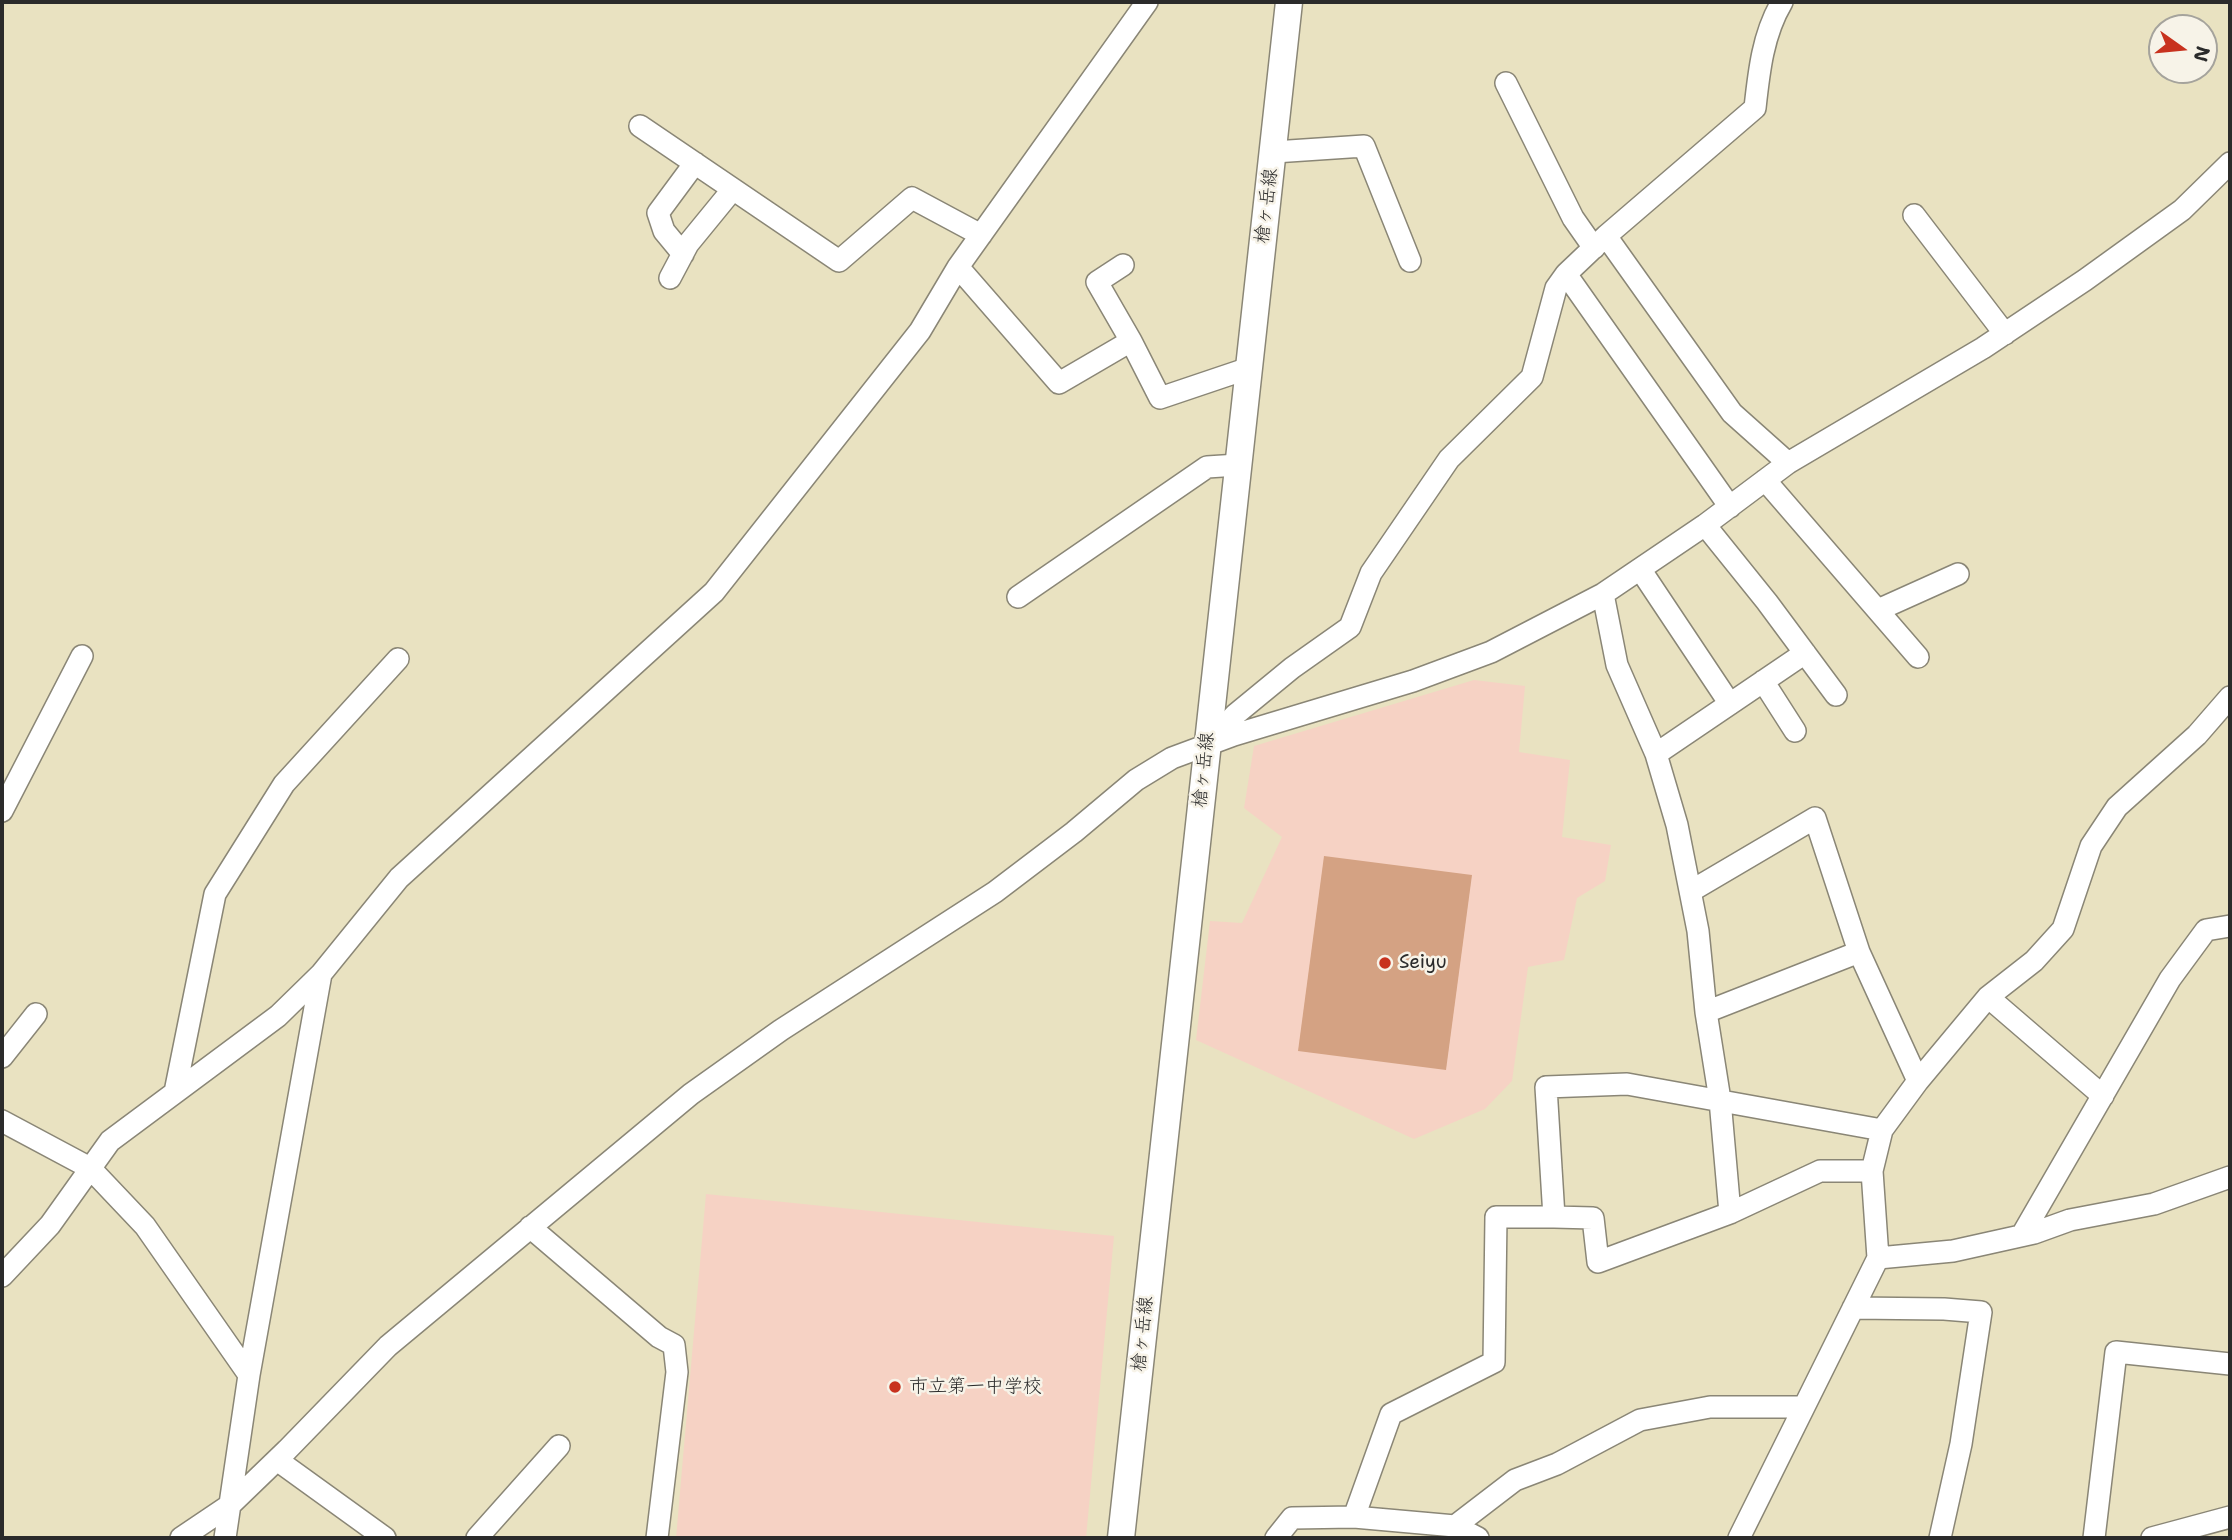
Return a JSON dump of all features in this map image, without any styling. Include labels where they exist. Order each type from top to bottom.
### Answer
[{"type":"main road","name":"槍ヶ岳線","points":[[1121,1538],[1289,2]]},
{"type":"street","points":[[2,1276],[50,1225],[110,1141],[278,1016],[321,974],[399,878],[714,592],[920,331],[958,267],[1147,2]]},
{"type":"street","points":[[1206,746],[1236,714],[1292,668],[1350,627],[1371,573],[1449,459],[1531,377],[1556,288],[1566,274],[1755,108],[1759,69],[1771,20],[1782,2]]},
{"type":"street","points":[[1506,83],[1573,218],[1600,242],[1732,412],[1788,463]]},
{"type":"street","points":[[640,126],[839,261],[912,198],[981,235]]},
{"type":"street","points":[[1274,152],[1364,146],[1410,261]]},
{"type":"street","points":[[683,254],[664,231],[658,213],[695,163]]},
{"type":"street","points":[[181,1538],[230,1505],[388,1346],[691,1094],[781,1030],[995,892],[1074,832],[1136,780],[1172,758],[1234,735],[1413,681],[1478,657],[1603,594],[1706,525],[1788,463],[2005,334],[2085,280],[2182,210],[2230,163]]},
{"type":"street","points":[[670,278],[688,244],[733,189]]},
{"type":"street","points":[[1914,215],[2005,334]]},
{"type":"street","points":[[1124,265],[1097,282],[1160,398],[1249,369]]},
{"type":"street","points":[[958,267],[1059,383],[1131,341]]},
{"type":"street","points":[[1566,274],[1730,507]]},
{"type":"street","points":[[1018,597],[1207,467],[1238,465]]},
{"type":"street","points":[[1765,480],[1918,657]]},
{"type":"street","points":[[1706,525],[1836,695]]},
{"type":"street","points":[[1640,569],[1730,704]]},
{"type":"street","points":[[1878,610],[1958,574]]},
{"type":"street","points":[[1603,594],[1617,665],[1656,754],[1678,825],[1698,931],[1706,1012],[1720,1100],[1730,1213]]},
{"type":"street","points":[[1656,754],[1805,653]]},
{"type":"street","points":[[2,811],[82,656]]},
{"type":"street","points":[[175,1093],[215,894],[284,784],[398,659]]},
{"type":"street","points":[[1763,681],[1795,731]]},
{"type":"street","points":[[1739,1538],[1878,1258],[1872,1171],[1882,1130],[1918,1081],[1988,997],[2034,961],[2063,929],[2091,846],[2117,807],[2197,735],[2230,696]]},
{"type":"street","points":[[1691,891],[1815,818],[1859,952],[1918,1081]]},
{"type":"street","points":[[2022,1236],[2170,979],[2206,930],[2230,926]]},
{"type":"street","points":[[1706,1012],[1859,952]]},
{"type":"street","points":[[225,1538],[248,1375],[321,974]]},
{"type":"street","points":[[1988,997],[2103,1096]]},
{"type":"street","points":[[2,1057],[36,1014]]},
{"type":"street","points":[[1554,1217],[1546,1087],[1627,1084],[1882,1130]]},
{"type":"street","points":[[2,1121],[90,1168],[145,1226],[248,1375]]},
{"type":"street","points":[[1354,1517],[1391,1414],[1494,1362],[1496,1217],[1593,1218],[1598,1262],[1730,1213],[1820,1171],[1872,1171]]},
{"type":"street","points":[[1878,1258],[1954,1251],[2022,1236],[2070,1220],[2154,1204],[2230,1177]]},
{"type":"street","points":[[530,1227],[659,1337],[674,1346],[677,1373],[657,1538]]},
{"type":"street","points":[[1853,1308],[1944,1308],[1981,1312],[1961,1444],[1940,1538]]},
{"type":"street","points":[[2094,1538],[2116,1352],[2230,1364]]},
{"type":"street","points":[[1455,1526],[1515,1480],[1557,1464],[1640,1420],[1710,1407],[1803,1407]]},
{"type":"street","points":[[477,1538],[559,1446]]},
{"type":"street","points":[[277,1460],[385,1538]]},
{"type":"street","points":[[1276,1538],[1292,1518],[1354,1517],[1455,1526],[1478,1538]]},
{"type":"street","points":[[2152,1538],[2230,1517]]},
{"type":"shaded area","points":[[1474,680],[1525,686],[1519,752],[1570,760],[1562,837],[1611,845],[1605,881],[1577,898],[1564,960],[1528,967],[1512,1081],[1485,1109],[1414,1139],[1196,1040],[1210,921],[1242,923],[1282,837],[1244,808],[1254,746]]},
{"type":"shaded area","name":"市立第一中学校","points":[[706,1194],[1114,1236],[1086,1538],[676,1538]]},
{"type":"building","name":"Seiyu","points":[[1324,856],[1472,875],[1446,1070],[1298,1051]]},
{"type":"place","name":"Seiyu","points":[[1385,963]]},
{"type":"place","name":"市立第一中学校","points":[[895,1387]]}]
